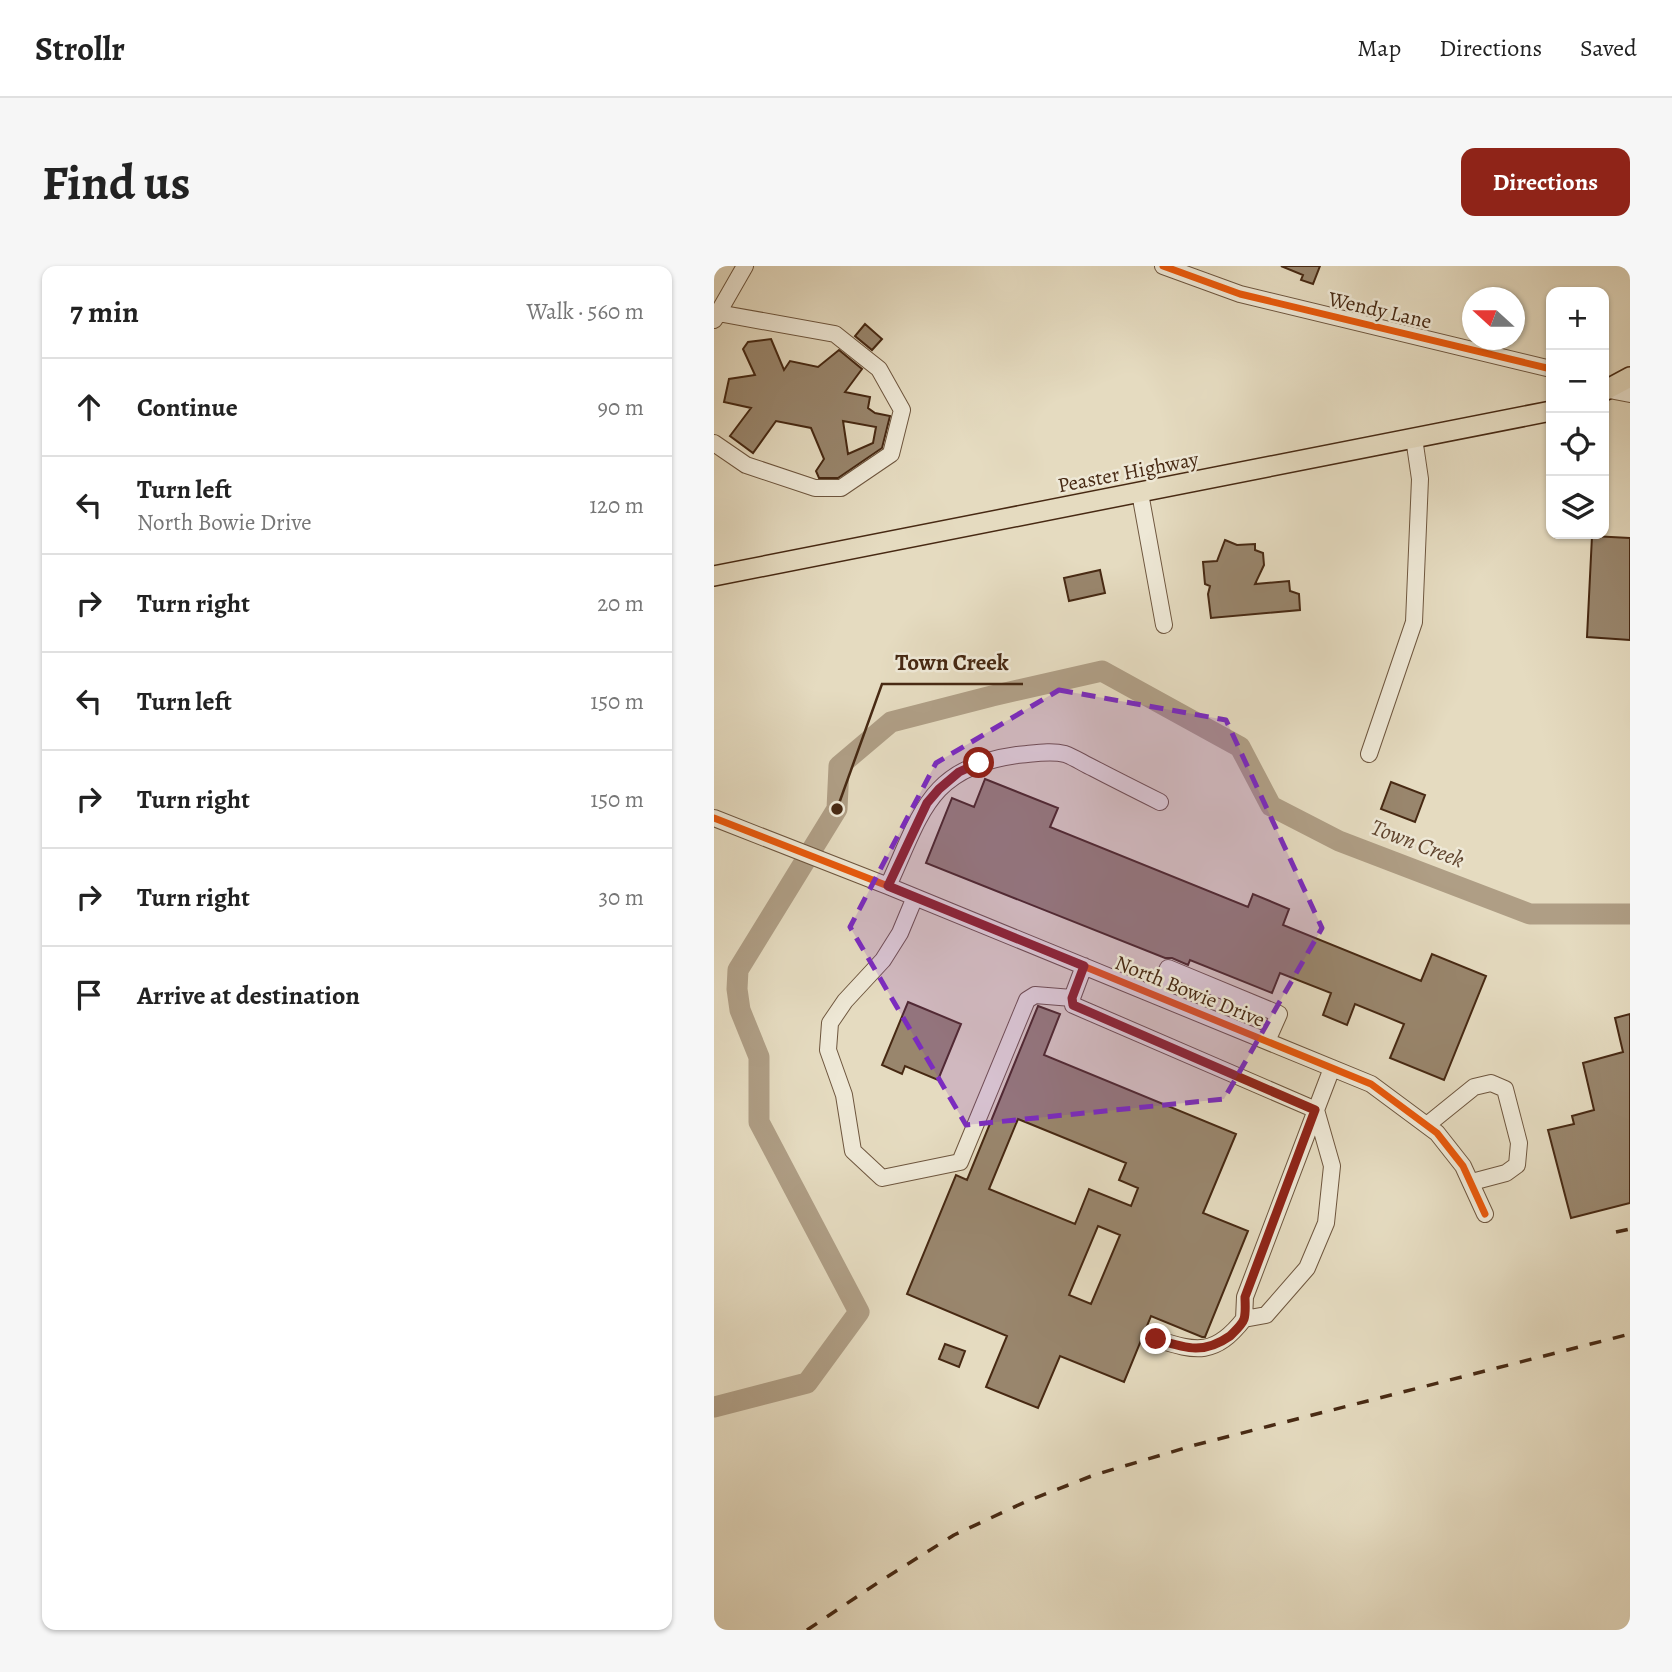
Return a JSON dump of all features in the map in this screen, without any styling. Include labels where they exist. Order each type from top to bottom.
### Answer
[{"type":"main road","points":[[1609,388],[1630,377]]},
{"type":"main road","name":"Peaster Highway","points":[[714,576],[1546,412]]},
{"type":"street","points":[[714,443],[746,465],[815,488],[841,488],[891,454],[902,410],[879,369],[835,334],[716,317],[745,266]]},
{"type":"street","name":"Wendy Lane","points":[[1163,266],[1240,294],[1546,368]]},
{"type":"street","points":[[1609,391],[1630,394]]},
{"type":"street","points":[[1369,754],[1414,622],[1420,479],[1415,439]]},
{"type":"street","points":[[1140,493],[1164,625]]},
{"type":"street","points":[[888,886],[927,803],[959,772],[979,763],[1043,752],[1065,754],[1160,802]]},
{"type":"street","name":"North Bowie Drive","points":[[714,818],[888,886],[1371,1084],[1437,1133],[1464,1166],[1485,1213]]},
{"type":"street","points":[[915,897],[900,933],[883,960],[845,1001],[830,1023],[828,1050],[844,1095],[853,1151],[882,1178],[960,1162],[1027,1000],[1035,995],[1072,998]]},
{"type":"street","points":[[1084,966],[1072,998],[1073,1005],[1315,1110],[1332,1166],[1326,1223],[1307,1268],[1266,1315],[1244,1319]]},
{"type":"street","points":[[1156,996],[1168,968],[1279,1014],[1267,1041]]},
{"type":"street","points":[[1156,1339],[1186,1348],[1201,1349],[1217,1344],[1233,1333],[1244,1319],[1245,1297],[1332,1068]]},
{"type":"street","points":[[1427,1125],[1474,1087],[1492,1083],[1505,1089],[1518,1143],[1517,1165],[1506,1173],[1472,1182]]},
{"type":"highlighted area","points":[[1059,690],[1226,720],[1322,928],[1224,1099],[966,1125],[850,927],[936,763]]},
{"type":"building","points":[[1281,266],[1320,266],[1313,284],[1301,280],[1303,275]]},
{"type":"building","points":[[865,324],[882,339],[872,350],[855,336]]},
{"type":"building","points":[[771,339],[784,370],[790,361],[818,367],[839,350],[862,369],[845,392],[870,397],[868,408],[875,413],[890,416],[882,448],[838,478],[819,478],[816,471],[824,459],[811,428],[776,421],[753,453],[730,436],[751,408],[724,402],[729,379],[755,375],[743,349],[748,342]],"holes":[[[843,421],[876,427],[873,443],[848,454]]]},
{"type":"building","points":[[1630,538],[1630,640],[1587,637],[1592,539]]},
{"type":"building","points":[[1225,540],[1237,545],[1255,544],[1255,550],[1263,553],[1264,565],[1255,584],[1289,581],[1290,591],[1299,594],[1300,610],[1211,618],[1208,594],[1210,586],[1205,584],[1203,562],[1217,561]]},
{"type":"building","points":[[1100,570],[1105,593],[1069,601],[1064,578]]},
{"type":"building","points":[[985,779],[1058,808],[1050,827],[1248,907],[1253,894],[1289,909],[1283,925],[1421,981],[1432,954],[1486,976],[1444,1080],[1390,1058],[1404,1024],[1355,1004],[1347,1025],[1323,1015],[1331,993],[1280,973],[1272,993],[1190,960],[1188,965],[1165,958],[926,863],[952,798],[974,807]]},
{"type":"building","points":[[1391,782],[1425,795],[1415,822],[1381,809]]},
{"type":"building","points":[[908,1002],[961,1024],[938,1080],[905,1066],[902,1074],[882,1065]]},
{"type":"building","points":[[1038,1006],[1060,1014],[1044,1055],[1236,1134],[1203,1213],[1248,1231],[1205,1337],[1151,1316],[1124,1382],[1060,1356],[1038,1408],[986,1387],[1007,1336],[907,1294],[956,1175],[967,1180]],"holes":[[[1018,1119],[1126,1163],[1119,1180],[1138,1188],[1131,1206],[1089,1189],[1075,1224],[989,1189]],[[1098,1226],[1120,1235],[1091,1304],[1069,1295]]]},
{"type":"building","points":[[1630,1014],[1630,1203],[1571,1218],[1548,1130],[1574,1124],[1572,1116],[1594,1110],[1583,1063],[1623,1052],[1615,1018]]},
{"type":"building","points":[[945,1344],[965,1351],[959,1367],[939,1359]]},
{"type":"waterway","name":"Town Creek","points":[[714,1407],[807,1383],[859,1312],[759,1122],[759,1057],[740,1010],[738,970],[837,809],[839,766],[891,722],[1102,671],[1240,747],[1271,806],[1339,841],[1530,914],[1630,914]]},
{"type":"railway","points":[[1616,1232],[1630,1229]]},
{"type":"railway","points":[[807,1630],[954,1535],[1025,1502],[1094,1475],[1195,1445],[1630,1334]]},
{"type":"cycle path","points":[[1163,266],[1240,294],[1546,368]]},
{"type":"cycle path","points":[[714,818],[888,886],[1371,1084],[1437,1133],[1463,1166],[1485,1214]]},
{"type":"place","name":"Town Creek","points":[[837,809]]},
{"type":"route","points":[[979,763],[959,772],[927,803],[888,886],[1084,966],[1072,998],[1073,1005],[1315,1110],[1245,1297],[1244,1319],[1233,1333],[1217,1344],[1201,1349],[1186,1348],[1156,1339]]}]
